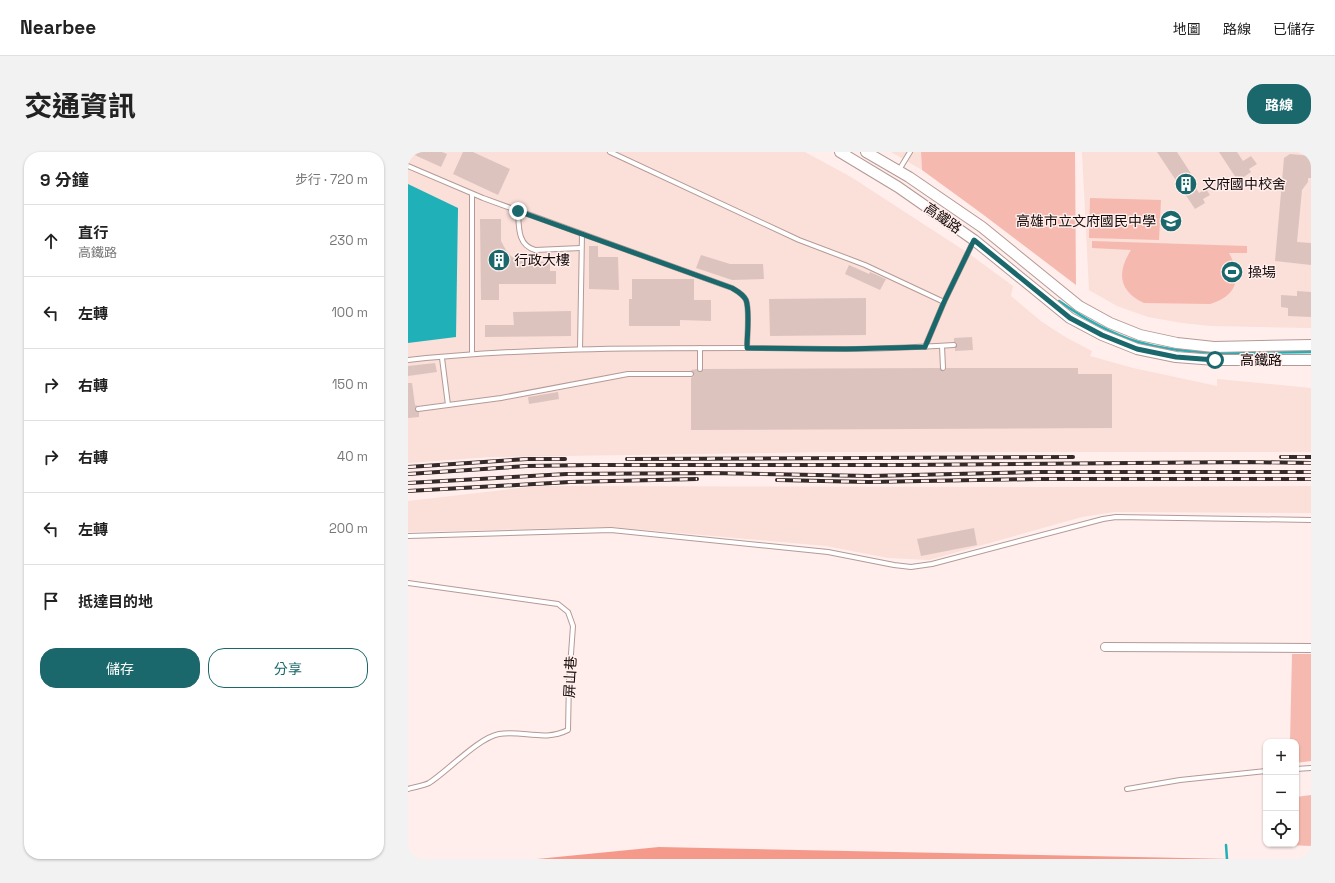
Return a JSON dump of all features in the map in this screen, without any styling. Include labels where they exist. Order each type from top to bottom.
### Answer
[{"type":"street","name":"高鐵路","points":[[840,152],[892,182],[974,240],[1070,318],[1102,335],[1137,349],[1176,357],[1199,359],[1311,360]]},
{"type":"street","name":"高鐵路","points":[[866,152],[899,170],[982,227],[1079,306],[1110,323],[1140,335],[1177,343],[1214,347],[1311,345]]},
{"type":"street","points":[[892,182],[899,170]]},
{"type":"street","points":[[1105,647],[1311,648]]},
{"type":"lane","points":[[610,152],[799,240],[865,265],[944,302]]},
{"type":"lane","points":[[899,170],[910,152]]},
{"type":"lane","points":[[408,166],[472,194],[724,284],[741,293],[746,300],[748,308],[747,348]]},
{"type":"lane","points":[[472,194],[472,354]]},
{"type":"lane","points":[[518,211],[520,237],[525,245],[530,249],[581,248]]},
{"type":"lane","points":[[580,349],[582,234]]},
{"type":"lane","points":[[925,347],[944,302],[974,240]]},
{"type":"lane","points":[[408,360],[472,354],[580,349],[846,349],[954,345]]},
{"type":"lane","points":[[942,346],[943,368]]},
{"type":"lane","points":[[700,348],[700,369]]},
{"type":"lane","points":[[442,358],[448,405]]},
{"type":"lane","points":[[418,409],[501,398],[628,374],[691,374]]},
{"type":"lane","points":[[408,536],[612,530],[828,552],[911,567],[932,564],[1103,519],[1116,517],[1311,520]]},
{"type":"lane","name":"屏山巷","points":[[408,583],[558,604],[568,612],[573,626],[569,681],[568,730],[562,734],[546,736],[528,733],[498,734],[484,741],[428,783],[408,789]]},
{"type":"lane","points":[[1299,769],[1311,768]]},
{"type":"lane","points":[[1127,789],[1180,780],[1263,771]]},
{"type":"shaded area","points":[[408,152],[805,152],[851,177],[968,253],[1013,286],[1011,296],[1042,322],[1067,338],[1092,351],[1090,356],[1133,368],[1217,386],[1217,379],[1311,388],[1311,452],[831,452],[490,457],[408,463]]},
{"type":"shaded area","points":[[891,152],[921,152],[922,170]]},
{"type":"shaded area","points":[[921,152],[1075,152],[1076,285],[922,170]]},
{"type":"shaded area","name":"高雄市立文府國民中學","points":[[1082,152],[1311,152],[1311,328],[1211,326],[1182,323],[1148,317],[1117,306],[1089,290]]},
{"type":"shaded area","points":[[1090,198],[1161,200],[1159,240],[1089,238]]},
{"type":"shaded area","points":[[1092,241],[1247,246],[1247,253],[1229,253],[1235,270],[1235,284],[1227,296],[1219,300],[1210,304],[1144,303],[1129,293],[1122,280],[1123,266],[1131,250],[1092,248]]},
{"type":"shaded area","points":[[537,486],[1311,486],[1311,513],[1114,512],[1082,517],[929,560],[888,558],[826,546],[612,527],[408,532],[408,501]]},
{"type":"shaded area","points":[[1292,654],[1311,654],[1311,761],[1299,763],[1299,739],[1290,739]]},
{"type":"shaded area","points":[[1311,795],[1311,846],[1299,845],[1299,797]]},
{"type":"shaded area","points":[[659,847],[1232,859],[537,859]]},
{"type":"water","points":[[408,184],[458,208],[456,337],[408,343]]},
{"type":"building","points":[[408,152],[442,152],[447,154],[441,167]]},
{"type":"building","points":[[463,152],[473,152],[510,169],[498,195],[453,174]]},
{"type":"building","name":"文府國中校舍","points":[[1157,152],[1177,152],[1192,175],[1190,179],[1199,193],[1206,189],[1210,195],[1203,199],[1205,203],[1195,209]]},
{"type":"building","name":"文府國中校舍","points":[[1219,152],[1237,152],[1243,161],[1251,156],[1257,164],[1249,169],[1251,172],[1238,181]]},
{"type":"building","points":[[1290,154],[1311,156],[1311,178],[1308,178],[1308,182],[1302,190],[1297,242],[1311,243],[1311,265],[1275,261],[1284,158]]},
{"type":"building","name":"行政大樓","points":[[480,219],[501,219],[501,241],[507,252],[512,257],[520,261],[550,262],[550,271],[556,271],[556,284],[499,284],[499,300],[481,300]]},
{"type":"building","points":[[589,246],[598,246],[598,257],[618,257],[619,290],[589,289]]},
{"type":"building","points":[[701,255],[730,264],[763,264],[764,279],[732,280],[696,268]]},
{"type":"building","points":[[849,265],[869,274],[870,272],[886,279],[880,290],[845,274]]},
{"type":"building","points":[[632,279],[694,279],[694,300],[711,300],[711,321],[680,320],[680,326],[629,326],[629,299],[632,299]]},
{"type":"building","points":[[1297,291],[1311,292],[1311,317],[1288,316],[1288,308],[1281,307],[1281,295],[1297,296]]},
{"type":"building","points":[[866,298],[866,335],[770,336],[769,299]]},
{"type":"building","points":[[571,311],[571,336],[485,337],[485,325],[514,325],[513,312]]},
{"type":"building","points":[[972,337],[973,350],[955,351],[957,343],[954,342],[954,338]]},
{"type":"building","points":[[435,363],[437,372],[408,376],[408,366]]},
{"type":"building","points":[[940,368],[945,371],[946,368],[1078,368],[1078,374],[1112,374],[1112,428],[691,430],[691,378],[694,374],[691,370],[697,369],[700,372],[703,369]]},
{"type":"building","points":[[408,383],[412,383],[415,405],[418,406],[415,407],[415,410],[419,412],[419,417],[408,418]]},
{"type":"building","points":[[558,392],[559,399],[529,404],[528,397]]},
{"type":"building","points":[[974,528],[977,545],[921,556],[917,539]]},
{"type":"waterway","points":[[1059,301],[1107,330],[1138,342],[1159,347],[1224,353],[1311,352]]},
{"type":"waterway","points":[[1226,845],[1227,859]]},
{"type":"railway","points":[[627,459],[1073,457]]},
{"type":"railway","points":[[1281,457],[1311,457]]},
{"type":"railway","points":[[408,467],[527,459],[565,459]]},
{"type":"railway","points":[[408,474],[527,466],[591,465],[1311,463]]},
{"type":"railway","points":[[408,483],[567,474],[711,473],[870,476],[1039,472],[1311,472]]},
{"type":"railway","points":[[408,491],[570,482],[697,479]]},
{"type":"railway","points":[[777,480],[868,482],[1038,479],[1311,479]]},
{"type":"place","name":"文府國中校舍","points":[[1186,184]]},
{"type":"place","name":"高雄市立文府國民中學","points":[[1171,221]]},
{"type":"place","name":"行政大樓","points":[[499,260]]},
{"type":"place","name":"操場","points":[[1232,272]]},
{"type":"route","points":[[518,211],[724,284],[741,293],[746,300],[748,308],[747,348],[895,349],[925,347],[944,302],[974,240],[1070,318],[1102,335],[1137,349],[1176,357],[1215,360]]}]
